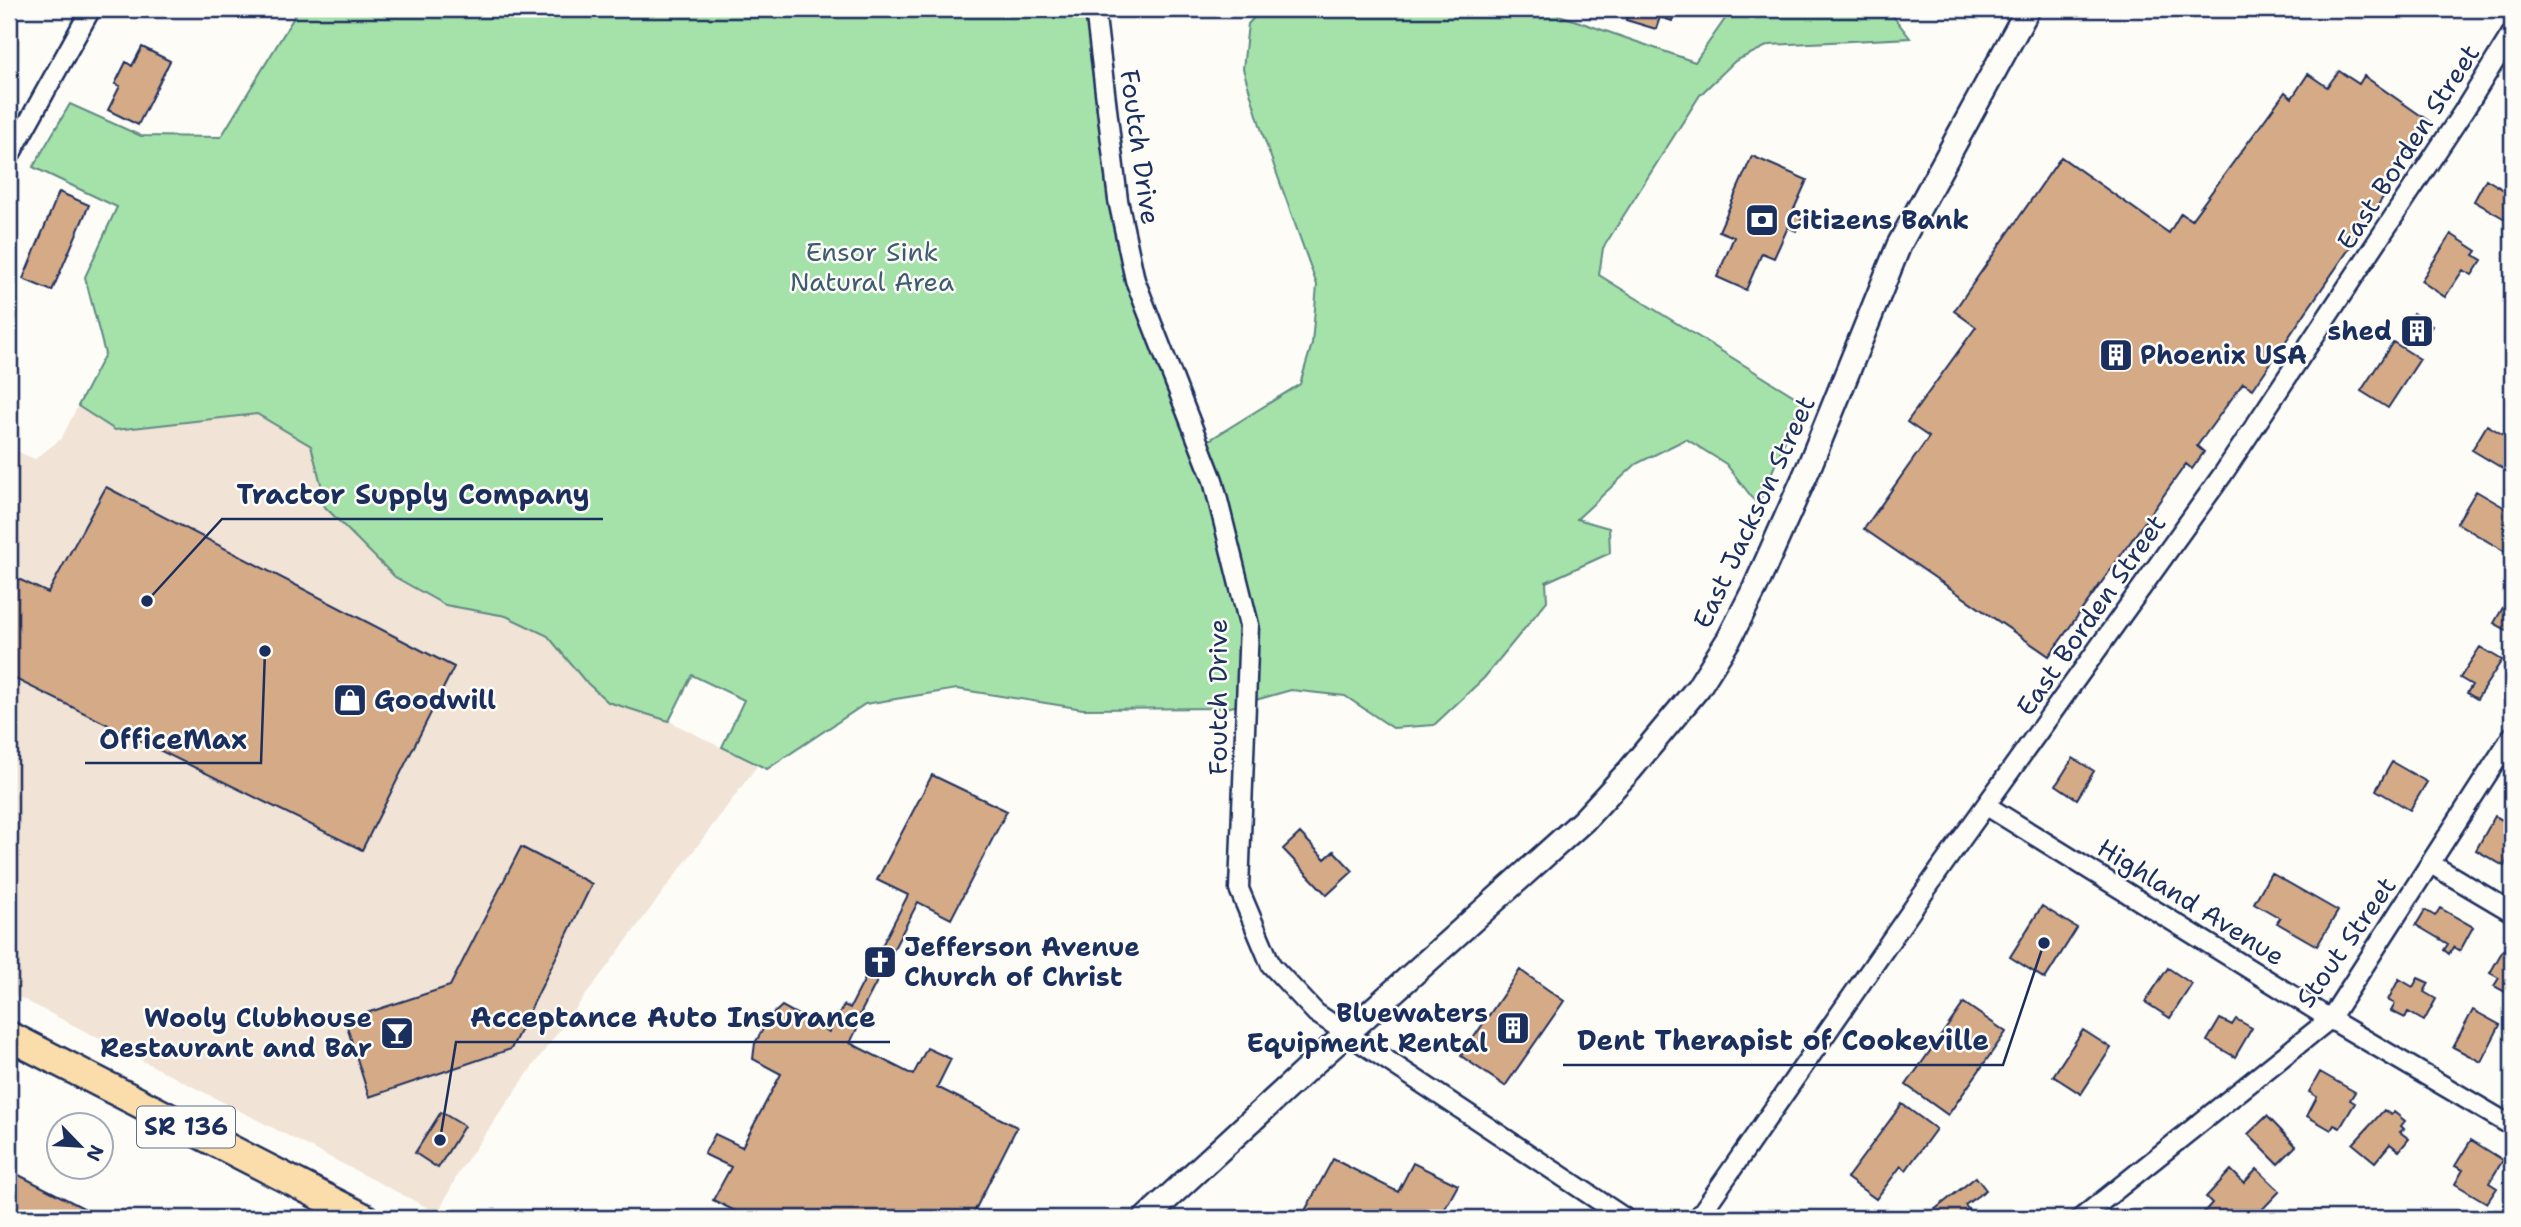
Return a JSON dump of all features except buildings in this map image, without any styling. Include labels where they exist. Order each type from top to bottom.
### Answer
[{"type":"main road","name":"SR 136","points":[[9,1037],[363,1218]]},
{"type":"street","points":[[9,157],[91,9]]},
{"type":"street","name":"Foutch Drive","points":[[1095,9],[1118,200],[1135,280],[1213,480],[1249,625],[1239,889],[1271,965],[1317,1013],[1625,1218]]},
{"type":"street","name":"East Jackson Street","points":[[1146,1218],[1584,820],[1630,771],[1698,688],[1729,639],[1755,587],[1809,467],[1899,245],[2028,9]]},
{"type":"street","name":"East Borden Street","points":[[1698,1218],[1942,865],[1987,806],[2223,474],[2442,144],[2512,33]]},
{"type":"street","name":"Stout Street","points":[[2081,1218],[2330,1019],[2512,736]]},
{"type":"street","name":"Highland Avenue","points":[[1987,806],[2330,1019],[2512,1126]]},
{"type":"street","points":[[2431,864],[2512,912]]},
{"type":"shaded area","points":[[78,406],[115,430],[257,414],[311,446],[321,484],[323,505],[445,605],[506,616],[548,636],[584,680],[608,702],[669,721],[757,766],[535,1063],[460,1170],[438,1213],[9,992],[9,448],[35,459],[61,439]]},
{"type":"green space","name":"Ensor Sink Natural Area","points":[[299,9],[1101,9],[1135,280],[1198,441],[1211,439],[1300,384],[1312,344],[1317,285],[1264,138],[1243,69],[1248,24],[1262,9],[1542,9],[1695,62],[1732,9],[1889,11],[1910,38],[1769,45],[1735,61],[1700,95],[1603,248],[1599,275],[1802,401],[1758,505],[1726,464],[1686,439],[1636,464],[1577,519],[1609,528],[1610,553],[1546,582],[1547,601],[1484,678],[1434,725],[1393,728],[1345,696],[1291,690],[1227,708],[1083,709],[957,689],[865,704],[767,769],[722,747],[744,700],[692,675],[669,721],[608,702],[584,680],[548,636],[506,616],[445,605],[395,577],[323,505],[321,484],[311,446],[257,414],[115,430],[78,406],[105,354],[85,277],[117,207],[33,167],[70,104],[141,136],[221,137]]},
{"type":"place","name":"Citizens Bank","points":[[1762,220]]},
{"type":"place","name":"shed","points":[[2417,331]]},
{"type":"place","name":"Phoenix USA","points":[[2116,355]]},
{"type":"place","name":"Tractor Supply Company","points":[[147,601]]},
{"type":"place","name":"OfficeMax","points":[[265,651]]},
{"type":"place","name":"Goodwill","points":[[350,700]]},
{"type":"place","name":"Dent Therapist of Cookeville","points":[[2044,943]]},
{"type":"place","name":"Jefferson Avenue Church of Christ","points":[[880,962]]},
{"type":"place","name":"Bluewaters Equipment Rental","points":[[1513,1028]]},
{"type":"place","name":"Wooly Clubhouse Restaurant and Bar","points":[[397,1033]]},
{"type":"place","name":"Acceptance Auto Insurance","points":[[440,1140]]}]
